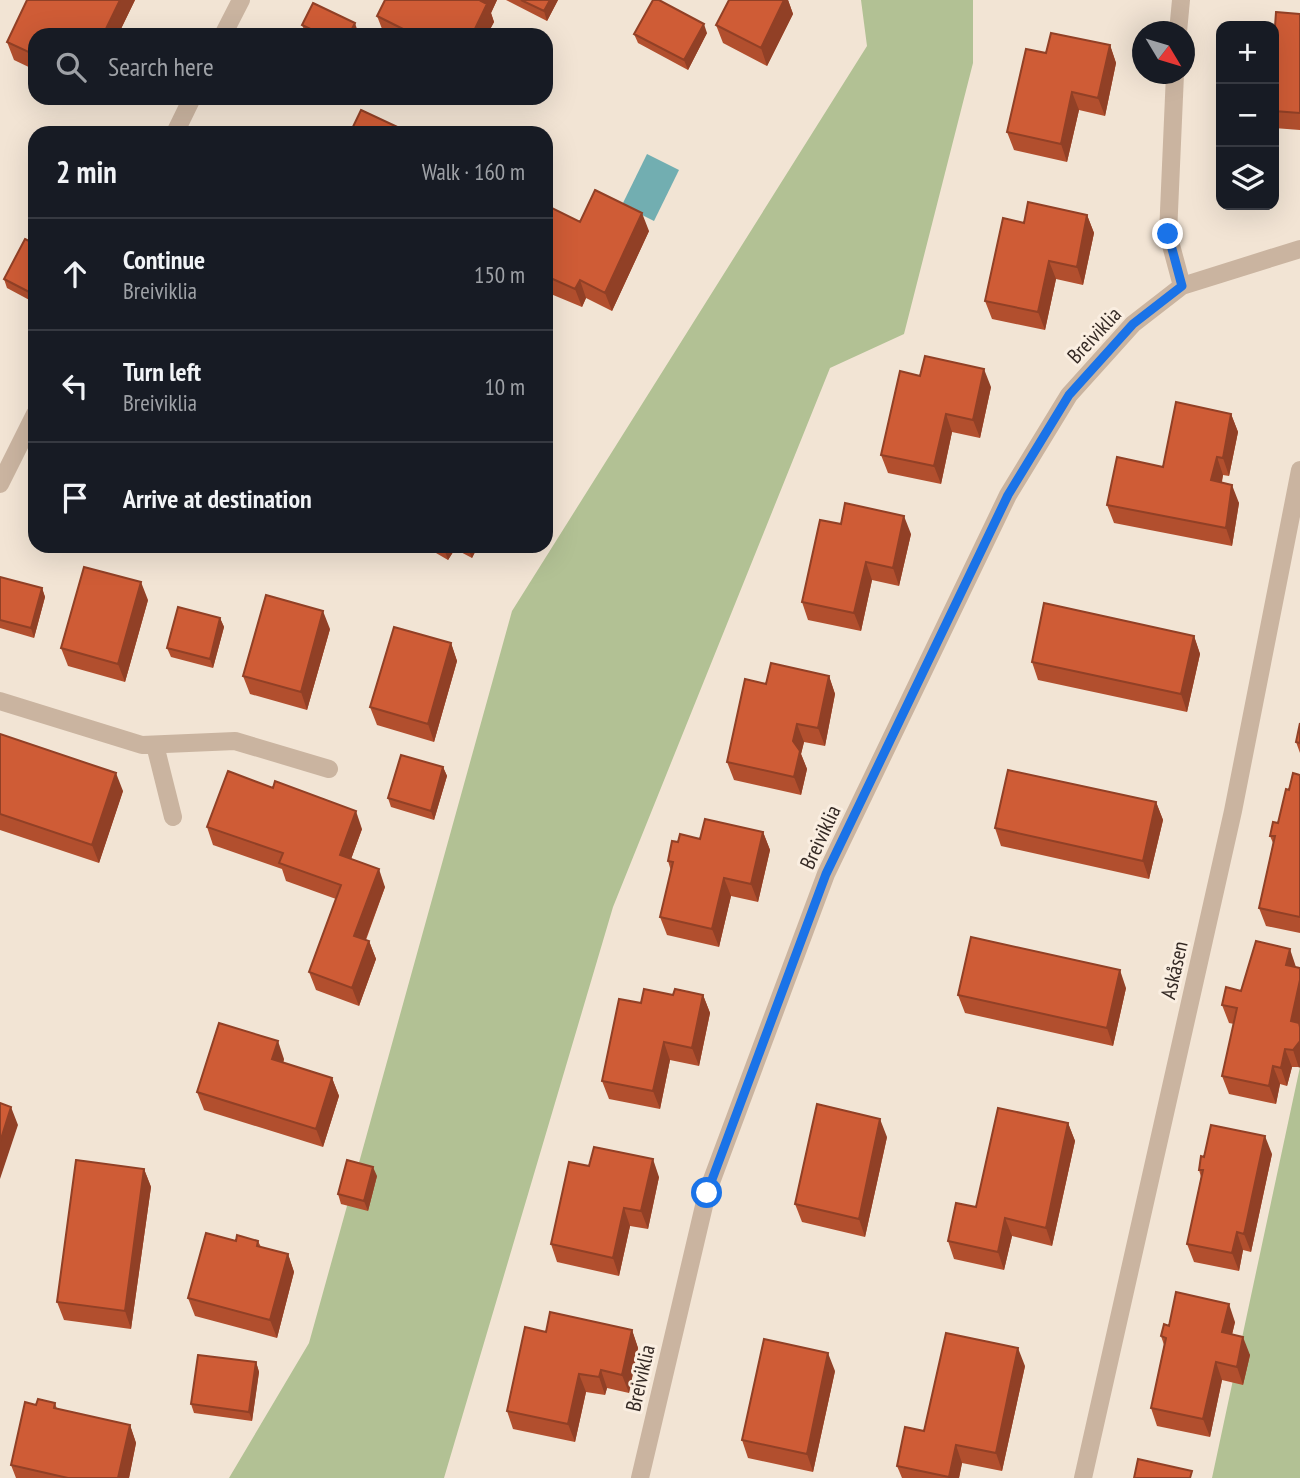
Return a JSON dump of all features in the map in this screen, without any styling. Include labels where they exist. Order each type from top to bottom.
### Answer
[{"type":"street","points":[[227,28],[241,0]]},
{"type":"street","points":[[1179,21],[1181,0]]},
{"type":"street","points":[[1175,84],[1168,234],[1182,286]]},
{"type":"street","points":[[178,126],[189,105]]},
{"type":"street","name":"Breiviklia","points":[[640,1478],[707,1193],[826,874],[1008,495],[1069,395],[1133,324],[1182,286],[1300,249]]},
{"type":"street","points":[[0,484],[28,428]]},
{"type":"street","name":"Askåsen","points":[[1083,1478],[1233,811],[1300,470]]},
{"type":"street","points":[[0,701],[86,729],[155,746],[211,740],[235,741],[329,769]]},
{"type":"street","points":[[155,746],[173,817]]},
{"type":"green space","points":[[861,0],[973,0],[973,63],[904,334],[830,368],[613,907],[444,1478],[229,1478],[309,1343],[512,611],[548,553],[553,553],[553,546],[867,46]]},
{"type":"green space","points":[[1300,1067],[1300,1478],[1212,1478]]},
{"type":"water","points":[[647,154],[679,170],[654,221],[622,205]]},
{"type":"building","points":[[27,0],[120,0],[106,28],[28,28],[28,52],[7,42]]},
{"type":"building","points":[[385,0],[482,0],[487,4],[475,28],[401,28],[377,16]]},
{"type":"building","points":[[521,0],[550,0],[544,11]]},
{"type":"building","points":[[653,0],[659,0],[704,24],[684,60],[634,34]]},
{"type":"building","points":[[729,0],[784,0],[761,48],[716,25]]},
{"type":"building","points":[[313,3],[355,23],[352,28],[308,28],[302,25]]},
{"type":"building","points":[[1276,12],[1300,14],[1300,113],[1279,111],[1279,21],[1275,21]]},
{"type":"building","points":[[1051,33],[1110,45],[1098,98],[1072,92],[1061,144],[1007,132],[1026,49],[1046,53]]},
{"type":"building","points":[[361,110],[395,126],[353,126]]},
{"type":"building","points":[[595,190],[642,213],[605,293],[580,280],[575,289],[553,279],[553,208],[580,222]]},
{"type":"building","points":[[1028,202],[1087,215],[1077,267],[1049,261],[1038,312],[985,301],[1003,218],[1024,223]]},
{"type":"building","points":[[25,239],[28,240],[28,291],[4,279]]},
{"type":"building","points":[[925,356],[984,369],[973,420],[946,414],[934,466],[881,455],[900,371],[920,376]]},
{"type":"building","points":[[1176,402],[1231,414],[1223,458],[1217,457],[1211,480],[1232,485],[1226,528],[1107,505],[1117,457],[1163,467]]},
{"type":"building","points":[[845,503],[904,516],[893,568],[866,562],[854,613],[802,602],[820,520],[841,524]]},
{"type":"building","points":[[84,567],[141,582],[118,664],[61,648]]},
{"type":"building","points":[[0,577],[42,588],[31,628],[0,620]]},
{"type":"building","points":[[266,595],[323,611],[301,692],[243,676]]},
{"type":"building","points":[[1044,603],[1194,636],[1181,694],[1032,662]]},
{"type":"building","points":[[178,607],[220,618],[210,659],[167,648]]},
{"type":"building","points":[[394,627],[451,643],[428,724],[370,707]]},
{"type":"building","points":[[771,663],[829,676],[818,728],[797,724],[793,741],[800,751],[794,777],[727,762],[745,679],[766,684]]},
{"type":"building","points":[[1300,723],[1300,743],[1296,742]]},
{"type":"building","points":[[0,734],[116,773],[92,845],[0,814]]},
{"type":"building","points":[[401,755],[443,767],[431,811],[388,798]]},
{"type":"building","points":[[1008,770],[1156,802],[1143,861],[995,828]]},
{"type":"building","points":[[228,771],[273,788],[275,781],[356,811],[340,855],[379,869],[354,936],[369,941],[352,988],[309,972],[341,885],[279,863],[283,853],[207,827]]},
{"type":"building","points":[[1293,773],[1300,775],[1300,917],[1259,908],[1275,836],[1270,836],[1273,822],[1278,823],[1286,789],[1289,790]]},
{"type":"building","points":[[705,819],[763,832],[751,884],[724,878],[712,929],[660,917],[673,862],[668,861],[672,841],[678,842],[680,834],[700,839]]},
{"type":"building","points":[[971,937],[1120,970],[1107,1028],[958,995]]},
{"type":"building","points":[[1256,941],[1290,949],[1286,965],[1300,968],[1291,1021],[1299,1023],[1300,1041],[1293,1050],[1285,1049],[1281,1068],[1273,1066],[1269,1086],[1222,1076],[1237,1008],[1222,1005],[1226,987],[1241,991]]},
{"type":"building","points":[[644,989],[673,995],[675,989],[703,995],[692,1048],[664,1042],[653,1091],[602,1081],[619,999],[641,1003]]},
{"type":"building","points":[[219,1023],[278,1041],[272,1059],[332,1078],[316,1129],[197,1092]]},
{"type":"building","points":[[0,1103],[11,1107],[0,1142]]},
{"type":"building","points":[[817,1104],[880,1119],[859,1219],[795,1204]]},
{"type":"building","points":[[998,1108],[1068,1123],[1046,1228],[1005,1218],[998,1252],[948,1241],[956,1203],[976,1207]]},
{"type":"building","points":[[1211,1125],[1265,1136],[1244,1234],[1237,1232],[1232,1253],[1187,1244],[1203,1170],[1199,1170],[1201,1156],[1204,1157]]},
{"type":"building","points":[[594,1147],[653,1159],[641,1211],[624,1208],[613,1258],[551,1244],[569,1162],[589,1166]]},
{"type":"building","points":[[76,1160],[144,1169],[125,1311],[57,1302]]},
{"type":"building","points":[[347,1160],[373,1167],[364,1201],[338,1194]]},
{"type":"building","points":[[206,1233],[236,1241],[237,1235],[258,1241],[257,1246],[288,1254],[270,1320],[188,1298]]},
{"type":"building","points":[[1176,1292],[1229,1304],[1222,1332],[1243,1337],[1237,1367],[1216,1362],[1203,1419],[1151,1408],[1166,1338],[1161,1336],[1164,1324],[1169,1326]]},
{"type":"building","points":[[550,1312],[632,1330],[622,1375],[601,1370],[599,1377],[579,1374],[568,1424],[507,1411],[525,1327],[546,1332]]},
{"type":"building","points":[[946,1333],[1018,1348],[996,1453],[956,1445],[949,1477],[897,1466],[905,1427],[924,1431]]},
{"type":"building","points":[[764,1339],[828,1353],[807,1454],[742,1440]]},
{"type":"building","points":[[198,1355],[256,1362],[249,1412],[191,1404]]},
{"type":"building","points":[[38,1399],[55,1403],[54,1408],[130,1425],[118,1478],[68,1478],[11,1465],[25,1402],[36,1405]]},
{"type":"building","points":[[1138,1459],[1192,1471],[1190,1478],[1134,1478]]},
{"type":"route","points":[[707,1193],[826,874],[1008,495],[1069,395],[1133,324],[1182,286],[1168,234]]}]
